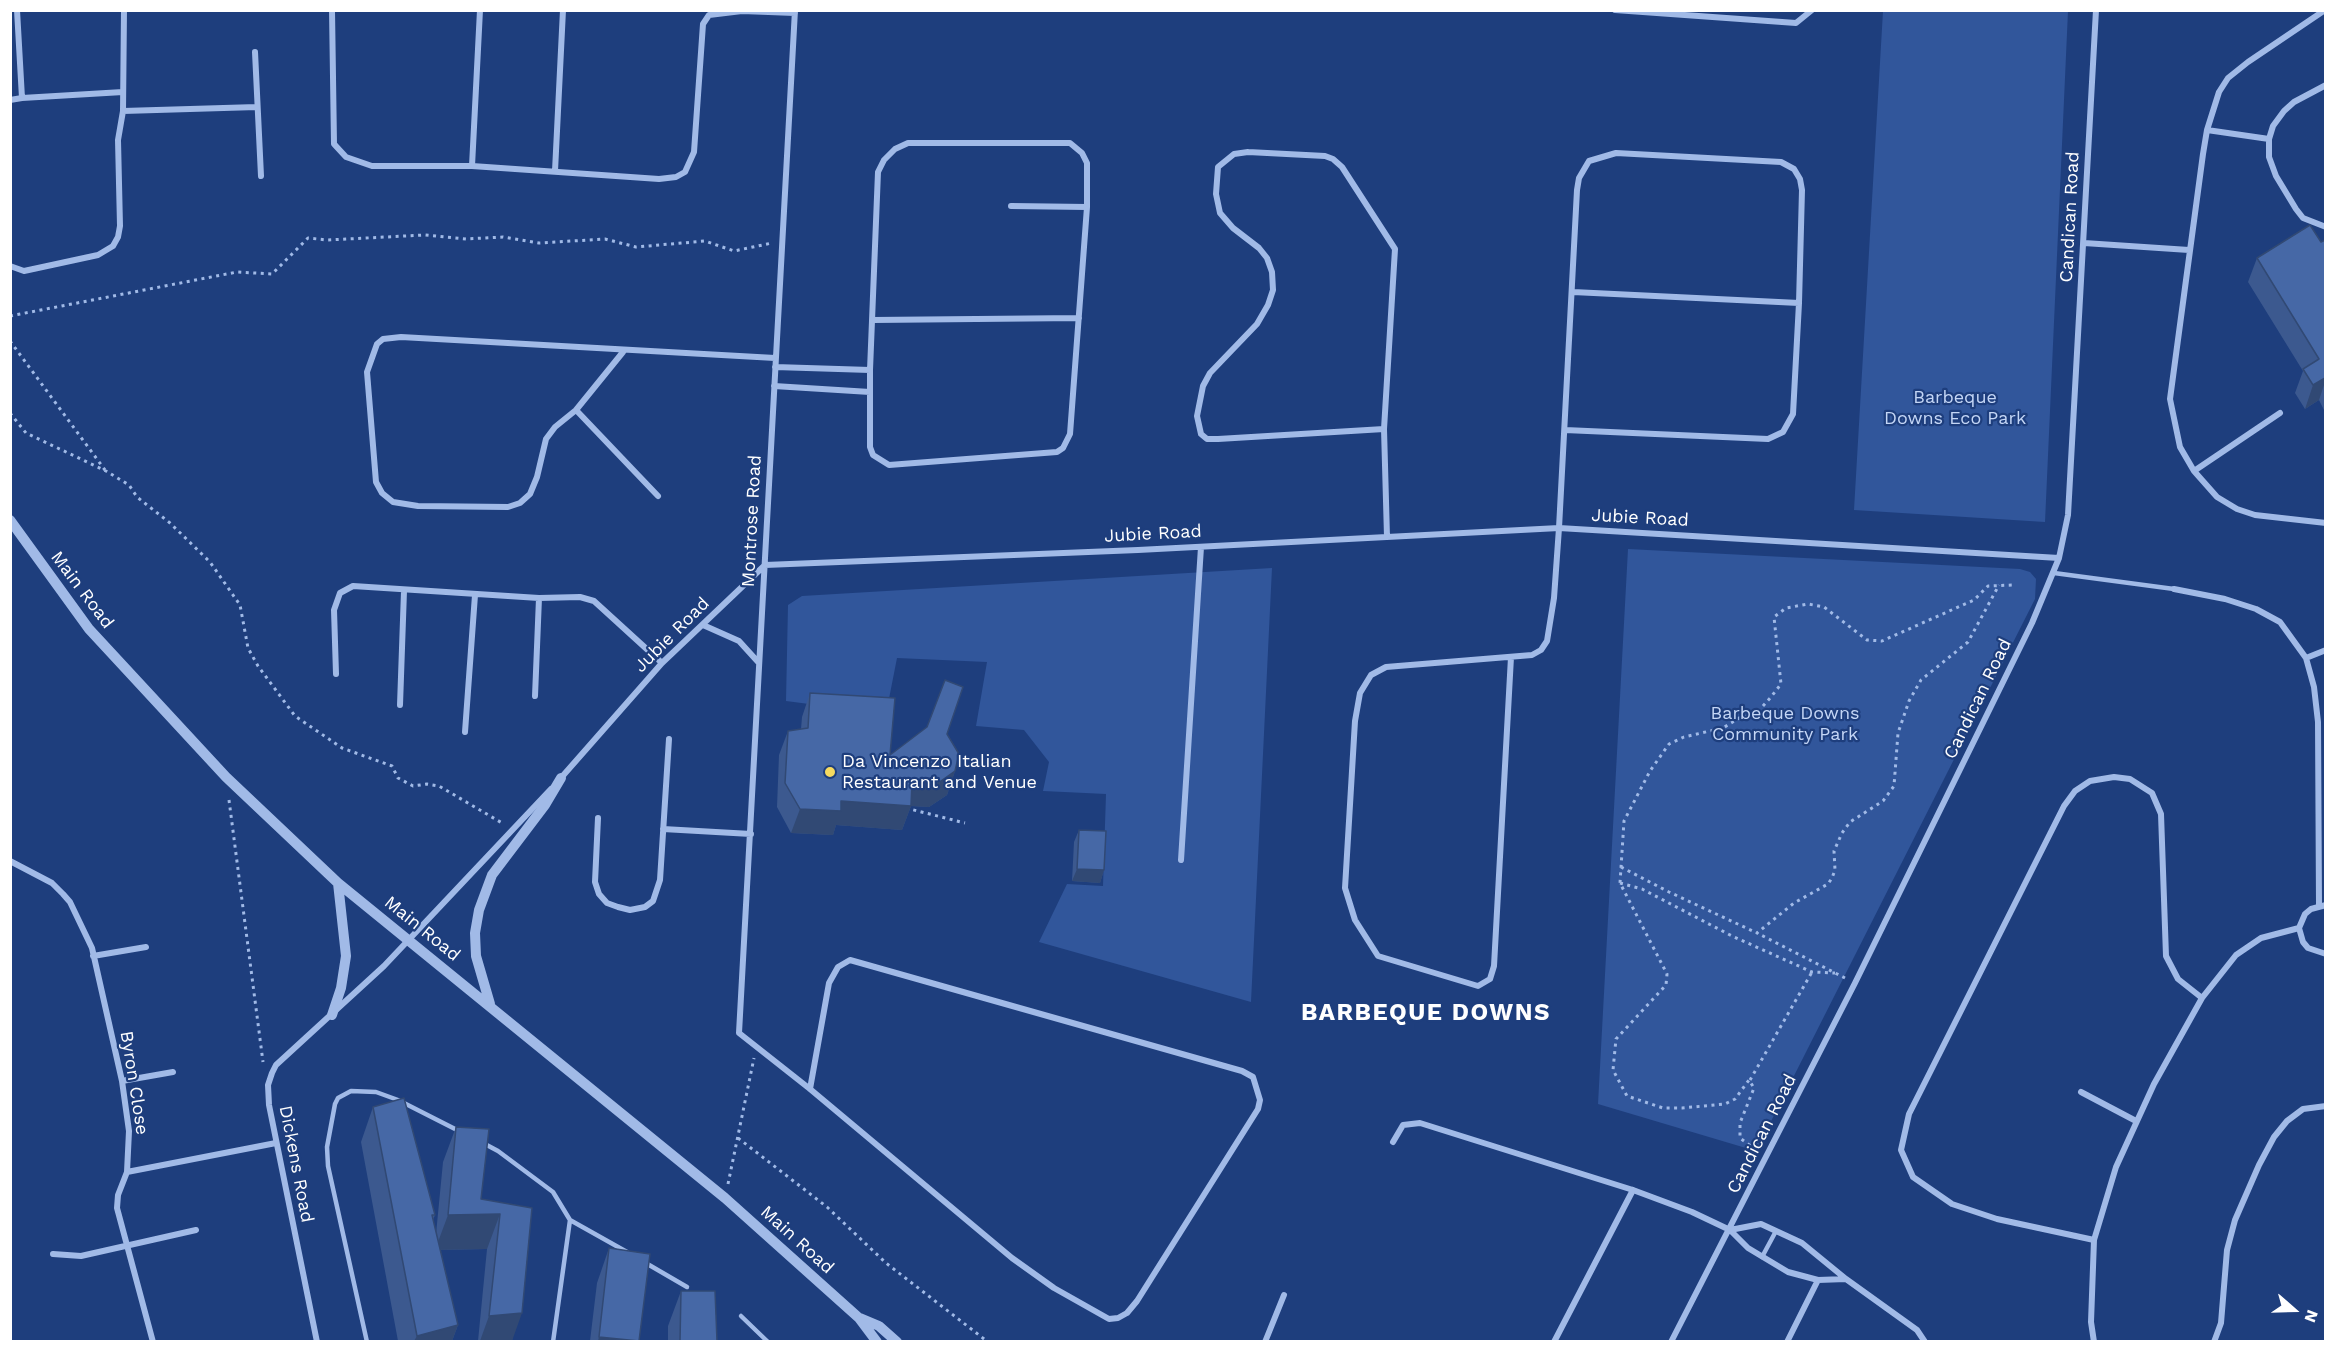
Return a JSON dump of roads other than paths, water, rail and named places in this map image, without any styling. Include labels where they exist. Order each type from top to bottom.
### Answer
[{"type":"street","points":[[17,10],[22,98]]},
{"type":"street","points":[[10,266],[24,271],[98,255],[113,246],[120,226],[118,140],[123,111],[124,10]]},
{"type":"street","points":[[332,10],[334,144],[346,157],[372,166],[472,166],[659,179],[676,177],[685,172],[694,152],[702,24],[709,15],[742,11],[795,12]]},
{"type":"street","points":[[472,166],[480,10]]},
{"type":"street","points":[[555,171],[563,10]]},
{"type":"street","points":[[1615,10],[1796,23],[1812,10]]},
{"type":"street","name":"Candican Road","points":[[1671,1341],[1855,983],[2032,623],[2059,558],[2068,515],[2096,10]]},
{"type":"street","points":[[2325,10],[2228,78],[2219,92],[2207,130],[2170,399],[2180,447],[2194,471],[2217,497],[2237,509],[2276,519],[2325,523]]},
{"type":"street","name":"Montrose Road","points":[[795,12],[739,1033],[810,1089]]},
{"type":"street","points":[[255,52],[261,176]]},
{"type":"street","points":[[2325,85],[2294,102],[2284,111],[2269,139],[2269,157],[2276,176],[2296,209],[2303,218],[2325,227]]},
{"type":"street","points":[[10,100],[123,92]]},
{"type":"street","points":[[123,111],[257,107]]},
{"type":"street","points":[[2207,130],[2269,139]]},
{"type":"street","points":[[908,143],[1070,143],[1082,153],[1087,163],[1087,207],[1079,318],[1070,434],[1063,448],[1055,453],[884,464],[873,455],[870,447],[870,370],[878,172],[884,160],[895,149],[908,143]]},
{"type":"street","points":[[1511,657],[1494,966],[1490,979],[1478,986],[1378,956],[1355,920],[1345,888],[1355,721],[1360,693],[1366,682],[1386,667],[1532,655],[1541,650],[1546,641],[1554,598],[1559,528],[1579,178],[1589,161],[1616,153],[1781,162],[1794,169],[1800,179],[1802,190],[1793,414],[1788,425],[1778,436],[1768,438],[1565,430]]},
{"type":"street","points":[[1384,429],[1218,439],[1207,439],[1201,434],[1197,417],[1203,386],[1210,373],[1257,324],[1268,305],[1273,290],[1272,272],[1267,258],[1259,248],[1233,228],[1220,213],[1216,194],[1218,167],[1234,154],[1325,156],[1334,159],[1342,167],[1392,243],[1395,253],[1384,429],[1387,537]]},
{"type":"street","points":[[1011,206],[1087,207]]},
{"type":"street","points":[[2084,243],[2150,245],[2189,250]]},
{"type":"street","points":[[1574,292],[1799,303]]},
{"type":"street","points":[[873,320],[1079,318]]},
{"type":"street","points":[[623,352],[576,410],[555,427],[546,439],[537,477],[530,494],[520,503],[508,507],[403,503],[386,498],[376,482],[367,372],[377,344],[383,339],[401,337],[623,352],[776,358]]},
{"type":"street","points":[[775,367],[870,370]]},
{"type":"street","points":[[774,386],[870,392]]},
{"type":"street","points":[[576,410],[658,496]]},
{"type":"street","points":[[2194,471],[2280,413]]},
{"type":"street","name":"Main Road","points":[[10,520],[89,629],[225,777],[338,883],[490,1004],[725,1198],[859,1318],[877,1341]]},
{"type":"street","name":"Jubie Road","points":[[409,940],[561,778],[662,663],[765,565],[1201,547],[1559,528],[2059,558]]},
{"type":"street","points":[[1181,860],[1201,547]]},
{"type":"street","points":[[336,674],[334,610],[340,592],[353,586],[475,595],[580,597],[594,601],[662,663]]},
{"type":"street","points":[[2174,589],[2225,599],[2256,609],[2280,622],[2306,658],[2314,687],[2318,722],[2323,800],[2322,905],[2305,914],[2299,928],[2303,942],[2308,948],[2325,954]]},
{"type":"street","points":[[400,705],[404,591]]},
{"type":"street","points":[[465,732],[475,595]]},
{"type":"street","points":[[535,696],[539,598]]},
{"type":"street","points":[[703,625],[739,641],[760,663]]},
{"type":"street","points":[[2306,658],[2325,650]]},
{"type":"street","points":[[598,818],[595,882],[607,903],[630,910],[645,907],[653,901],[658,892],[669,739]]},
{"type":"street","points":[[2094,1240],[1997,1219],[1952,1204],[1913,1178],[1901,1150],[1910,1114],[2059,817],[2075,791],[2091,781],[2114,777],[2130,779],[2152,793],[2161,814],[2166,956],[2178,979],[2202,998]]},
{"type":"street","points":[[490,1004],[477,956],[475,933],[479,910],[492,875],[545,805],[561,778]]},
{"type":"street","points":[[663,829],[751,834]]},
{"type":"street","name":"Byron Close","points":[[10,861],[52,883],[70,902],[93,956],[122,1081],[129,1131],[127,1172],[118,1195],[117,1208],[153,1341]]},
{"type":"street","points":[[332,1015],[341,988],[346,956],[338,883]]},
{"type":"street","points":[[2094,1341],[2091,1322],[2094,1240],[2104,1199],[2136,1122],[2202,998],[2236,955],[2249,944],[2299,928]]},
{"type":"street","name":"Dickens Road","points":[[317,1341],[276,1143],[268,1085],[276,1065],[332,1015],[409,940]]},
{"type":"street","points":[[93,956],[147,947]]},
{"type":"street","points":[[850,960],[1242,1071],[1253,1077],[1260,1100],[1258,1109],[1137,1301],[1127,1313],[1118,1318],[1109,1319],[1054,1288],[1011,1258],[810,1089],[829,983],[837,967],[850,960]]},
{"type":"street","points":[[122,1081],[173,1072]]},
{"type":"street","points":[[2081,1092],[2136,1122]]},
{"type":"street","points":[[2214,1341],[2221,1323],[2227,1250],[2235,1220],[2259,1165],[2274,1137],[2287,1121],[2303,1109],[2325,1106]]},
{"type":"street","points":[[1393,1142],[1403,1125],[1420,1123],[1633,1190],[1730,1230],[1748,1248],[1788,1272],[1818,1280],[1846,1279]]},
{"type":"street","points":[[127,1172],[276,1143]]},
{"type":"street","points":[[1554,1341],[1633,1190]]},
{"type":"street","points":[[1730,1230],[1761,1224],[1802,1243],[1846,1279],[1917,1330],[1925,1341]]},
{"type":"street","points":[[53,1254],[81,1256],[129,1247],[196,1230]]},
{"type":"street","points":[[1787,1341],[1818,1280]]},
{"type":"street","points":[[1265,1341],[1284,1295]]},
{"type":"street","name":"Main Road","points":[[859,1318],[879,1326],[897,1341]]},
{"type":"lane","points":[[2054,573],[2174,589]]},
{"type":"lane","points":[[367,1341],[328,1166],[327,1147],[334,1104],[338,1098],[351,1091],[376,1092],[398,1100],[468,1136]]},
{"type":"lane","points":[[478,1141],[498,1151],[553,1192],[570,1220],[629,1254]]},
{"type":"lane","points":[[553,1341],[570,1220]]},
{"type":"lane","points":[[1762,1257],[1776,1231]]},
{"type":"lane","points":[[639,1259],[687,1287]]},
{"type":"lane","points":[[741,1316],[768,1341]]},
{"type":"place","name":"Da Vincenzo Italian Restaurant and Venue","points":[[830,772]]},
{"type":"district","name":"BARBEQUE DOWNS","points":[[1426,1013]]},
{"type":"park label","name":"Barbeque Downs Eco Park","points":[[1955,408]]},
{"type":"park label","name":"Barbeque Downs Community Park","points":[[1785,724]]}]
